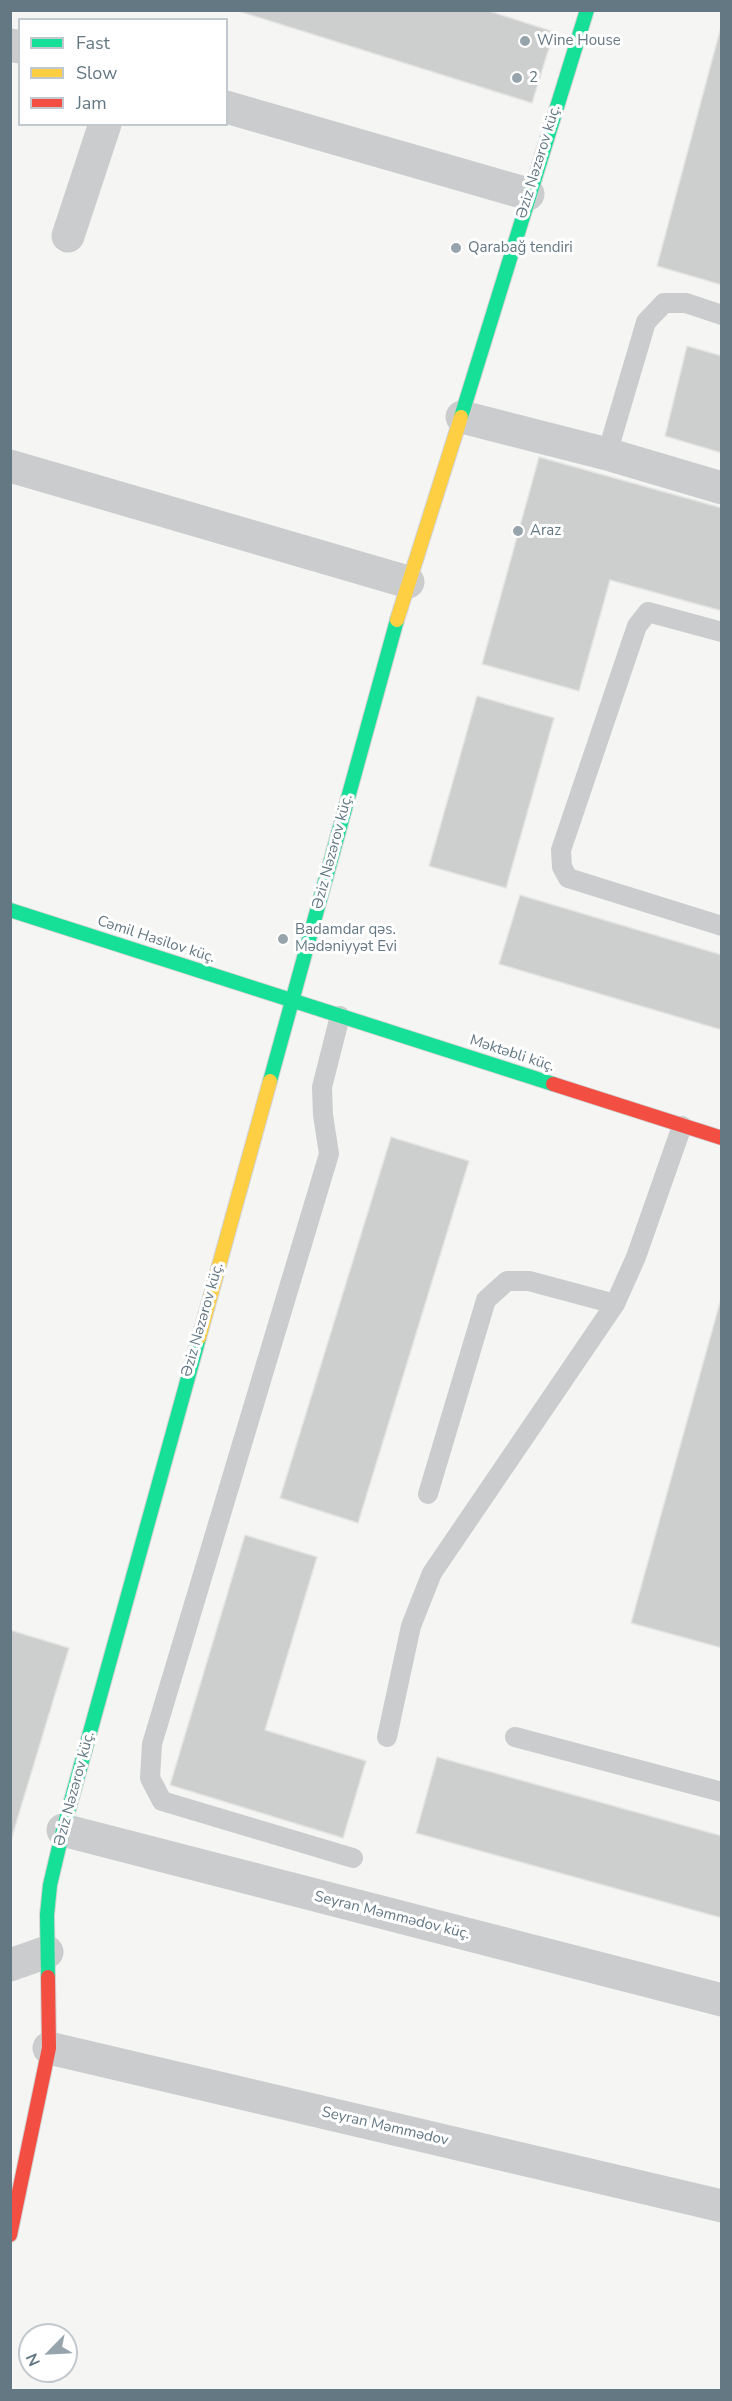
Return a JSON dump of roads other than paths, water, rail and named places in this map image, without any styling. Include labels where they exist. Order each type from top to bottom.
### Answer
[{"type":"street","name":"Əziz Nəzərov küç.","points":[[10,2235],[49,2048],[50,2007],[47,1952],[50,1885],[63,1830],[408,582],[462,417],[528,195],[587,10]]},
{"type":"street","points":[[228,108],[528,195]]},
{"type":"street","points":[[68,236],[104,126]]},
{"type":"street","points":[[462,417],[606,454],[722,488]]},
{"type":"street","points":[[10,466],[408,582]]},
{"type":"street","name":"Cəmil Hasilov küç.","points":[[11,914],[292,1001]]},
{"type":"street","name":"Məktəbli küç.","points":[[292,1001],[722,1138]]},
{"type":"street","name":"Seyran Məmmədov küç.","points":[[63,1830],[722,2000]]},
{"type":"street","points":[[10,1965],[47,1952]]},
{"type":"street","name":"Seyran Məmmədov","points":[[49,2048],[722,2206]]},
{"type":"lane","points":[[606,454],[646,322],[664,303],[686,303],[722,315]]},
{"type":"lane","points":[[722,632],[648,612],[638,626],[561,850],[562,867],[568,878],[722,926]]},
{"type":"lane","points":[[339,1016],[322,1087],[323,1116],[329,1154],[152,1744],[150,1778],[162,1801],[353,1858]]},
{"type":"lane","points":[[387,1737],[411,1626],[432,1573],[615,1304],[636,1257],[682,1126]]},
{"type":"lane","points":[[428,1494],[486,1300],[507,1281],[529,1281],[615,1304]]},
{"type":"lane","points":[[515,1737],[722,1792]]},
{"type":"place","name":"Wine House","points":[[525,41]]},
{"type":"place","name":"2","points":[[517,78]]},
{"type":"place","name":"Qarabağ tendiri","points":[[456,248]]},
{"type":"place","name":"Araz","points":[[518,531]]},
{"type":"place","name":"Badamdar qəs. Mədəniyyət Evi","points":[[283,939]]}]
